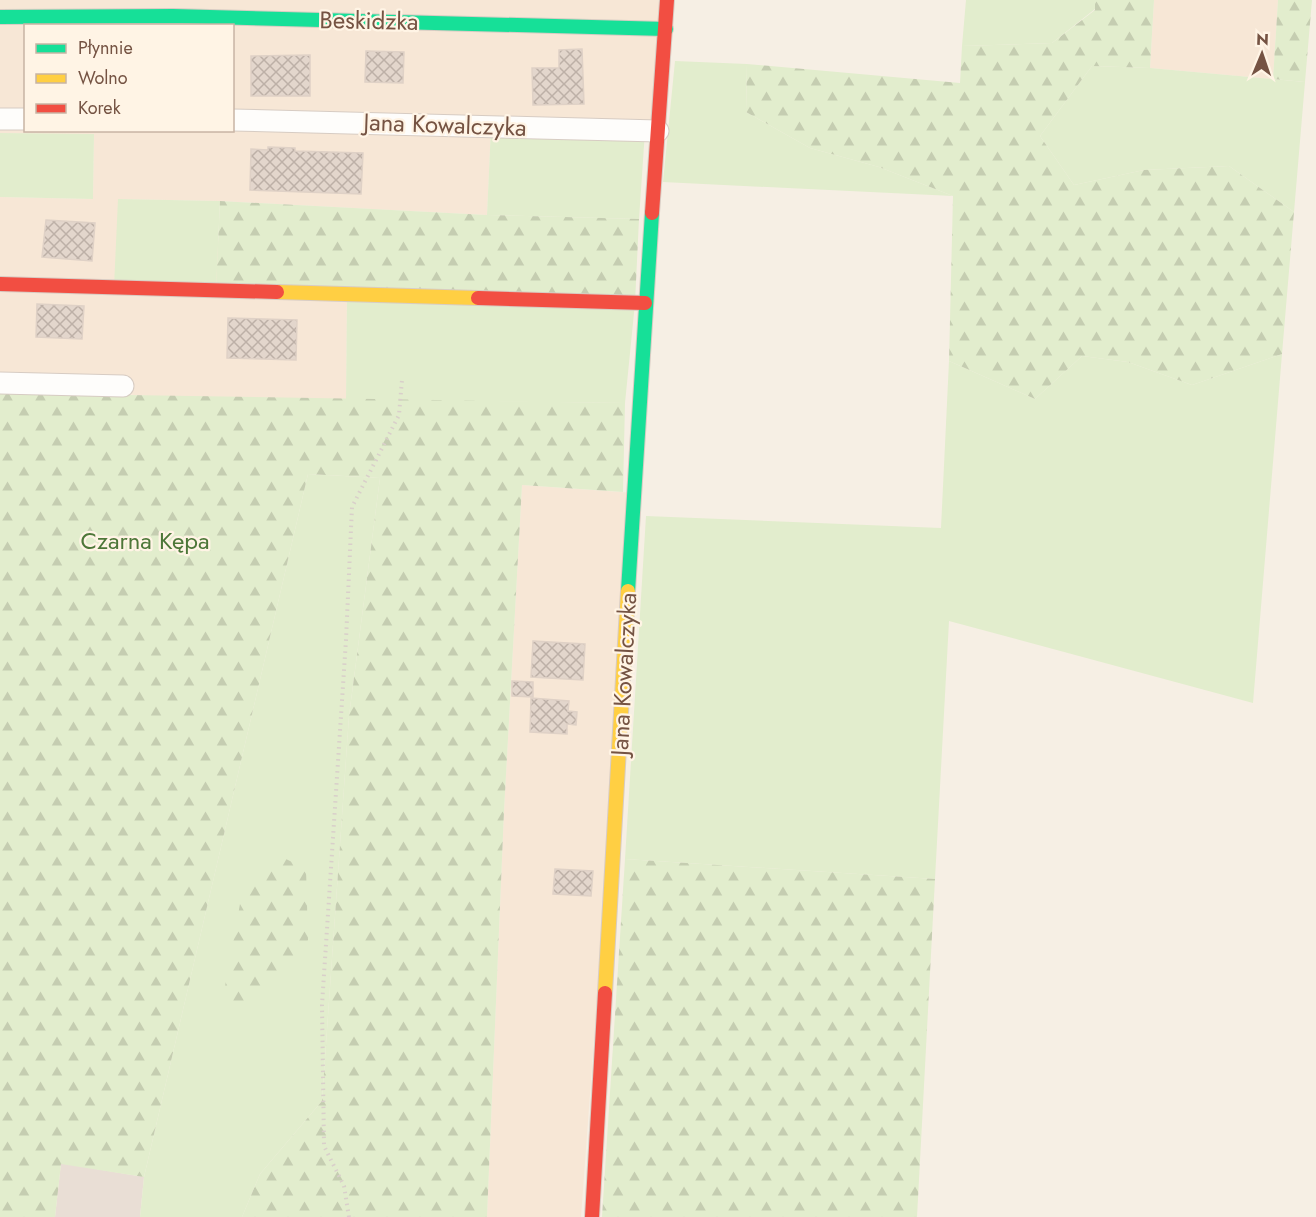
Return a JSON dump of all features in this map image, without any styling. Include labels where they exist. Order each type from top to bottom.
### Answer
[{"type":"street","name":"Jana Kowalczyka","points":[[592,1217],[645,303],[667,0]]},
{"type":"street","name":"Beskidzka","points":[[0,17],[173,16],[666,29]]},
{"type":"street","points":[[0,119],[24,119]]},
{"type":"street","name":"Jana Kowalczyka","points":[[234,120],[658,131]]},
{"type":"street","points":[[0,284],[645,303]]},
{"type":"street","points":[[0,383],[123,386]]},
{"type":"path","points":[[349,1217],[344,1186],[324,1146],[322,1005],[346,640],[352,507],[399,415],[402,380]]},
{"type":"shaded area","points":[[0,0],[661,0],[658,131],[491,127],[487,215],[220,201],[118,199],[347,294],[346,400],[149,396],[0,385],[0,197],[93,199],[94,135],[0,133]]},
{"type":"shaded area","points":[[1154,0],[1278,0],[1273,79],[1150,68]]},
{"type":"shaded area","points":[[522,485],[634,493],[581,1217],[487,1217],[504,811]]},
{"type":"shaded area","points":[[61,1163],[144,1177],[140,1217],[55,1217]]},
{"type":"green space","points":[[966,0],[1095,0],[1095,9],[1052,43],[962,46]]},
{"type":"green space","points":[[1095,0],[1154,0],[1150,68],[1092,66],[1040,136],[1074,185],[1144,170],[1229,166],[1294,212],[1282,354],[1192,385],[1128,362],[1082,356],[1035,399],[949,361],[953,196],[879,167],[810,148],[746,112],[747,64],[960,83],[962,46],[1052,43],[1095,10]]},
{"type":"green space","points":[[1278,0],[1312,0],[1305,82],[1273,79]]},
{"type":"green space","points":[[675,61],[747,64],[746,112],[810,148],[879,167],[953,196],[663,182]]},
{"type":"green space","points":[[1092,66],[1150,68],[1305,82],[1294,212],[1229,166],[1144,170],[1074,185],[1040,136]]},
{"type":"green space","points":[[491,127],[645,131],[639,219],[487,215]]},
{"type":"green space","points":[[0,133],[94,134],[93,199],[0,197]]},
{"type":"green space","points":[[118,199],[220,201],[216,290],[114,287]]},
{"type":"green space","points":[[220,201],[487,215],[639,219],[635,303],[216,290]]},
{"type":"green space","points":[[347,294],[635,303],[625,403],[346,400]]},
{"type":"green space","points":[[1282,354],[1253,703],[949,621],[935,879],[625,859],[646,516],[941,528],[949,361],[1035,399],[1082,356],[1128,362],[1192,385]]},
{"type":"green space","name":"Czarna Kępa","points":[[0,393],[625,403],[623,492],[522,485],[504,811],[487,1217],[242,1217],[260,1174],[322,1101],[349,716],[380,478],[308,474],[144,1177],[61,1164],[55,1217],[0,1217]]},
{"type":"green space","points":[[308,474],[380,478],[349,716],[322,1101],[260,1174],[242,1217],[140,1217],[144,1177]]},
{"type":"green space","points":[[272,852],[306,869],[308,940],[284,979],[229,1009],[224,992],[242,893]]},
{"type":"green space","points":[[625,859],[935,879],[917,1217],[602,1217]]},
{"type":"building","points":[[582,49],[584,104],[533,105],[532,68],[559,68],[559,50]]},
{"type":"building","points":[[366,51],[404,52],[403,83],[365,82]]},
{"type":"building","points":[[310,55],[310,96],[251,96],[251,56]]},
{"type":"building","points":[[268,147],[295,148],[295,151],[363,153],[361,194],[250,190],[251,149],[268,150]]},
{"type":"building","points":[[46,220],[95,223],[92,261],[42,257]]},
{"type":"building","points":[[37,304],[84,306],[82,339],[36,337]]},
{"type":"building","points":[[228,318],[297,320],[296,360],[227,358]]},
{"type":"building","points":[[533,641],[585,644],[583,680],[531,677]]},
{"type":"building","points":[[512,681],[533,682],[533,697],[512,696]]},
{"type":"building","points":[[531,698],[569,701],[568,711],[577,712],[576,725],[567,724],[567,734],[530,732]]},
{"type":"building","points":[[555,869],[593,871],[591,896],[553,894]]},
{"type":"traffic: fast","points":[[0,17],[173,16],[666,29]]},
{"type":"traffic: fast","points":[[628,591],[652,213]]},
{"type":"traffic: slow","points":[[277,292],[478,298]]},
{"type":"traffic: slow","points":[[605,993],[628,591]]},
{"type":"traffic: jam","points":[[652,213],[667,0]]},
{"type":"traffic: jam","points":[[0,284],[277,292]]},
{"type":"traffic: jam","points":[[478,298],[645,303]]},
{"type":"traffic: jam","points":[[592,1217],[605,993]]}]
